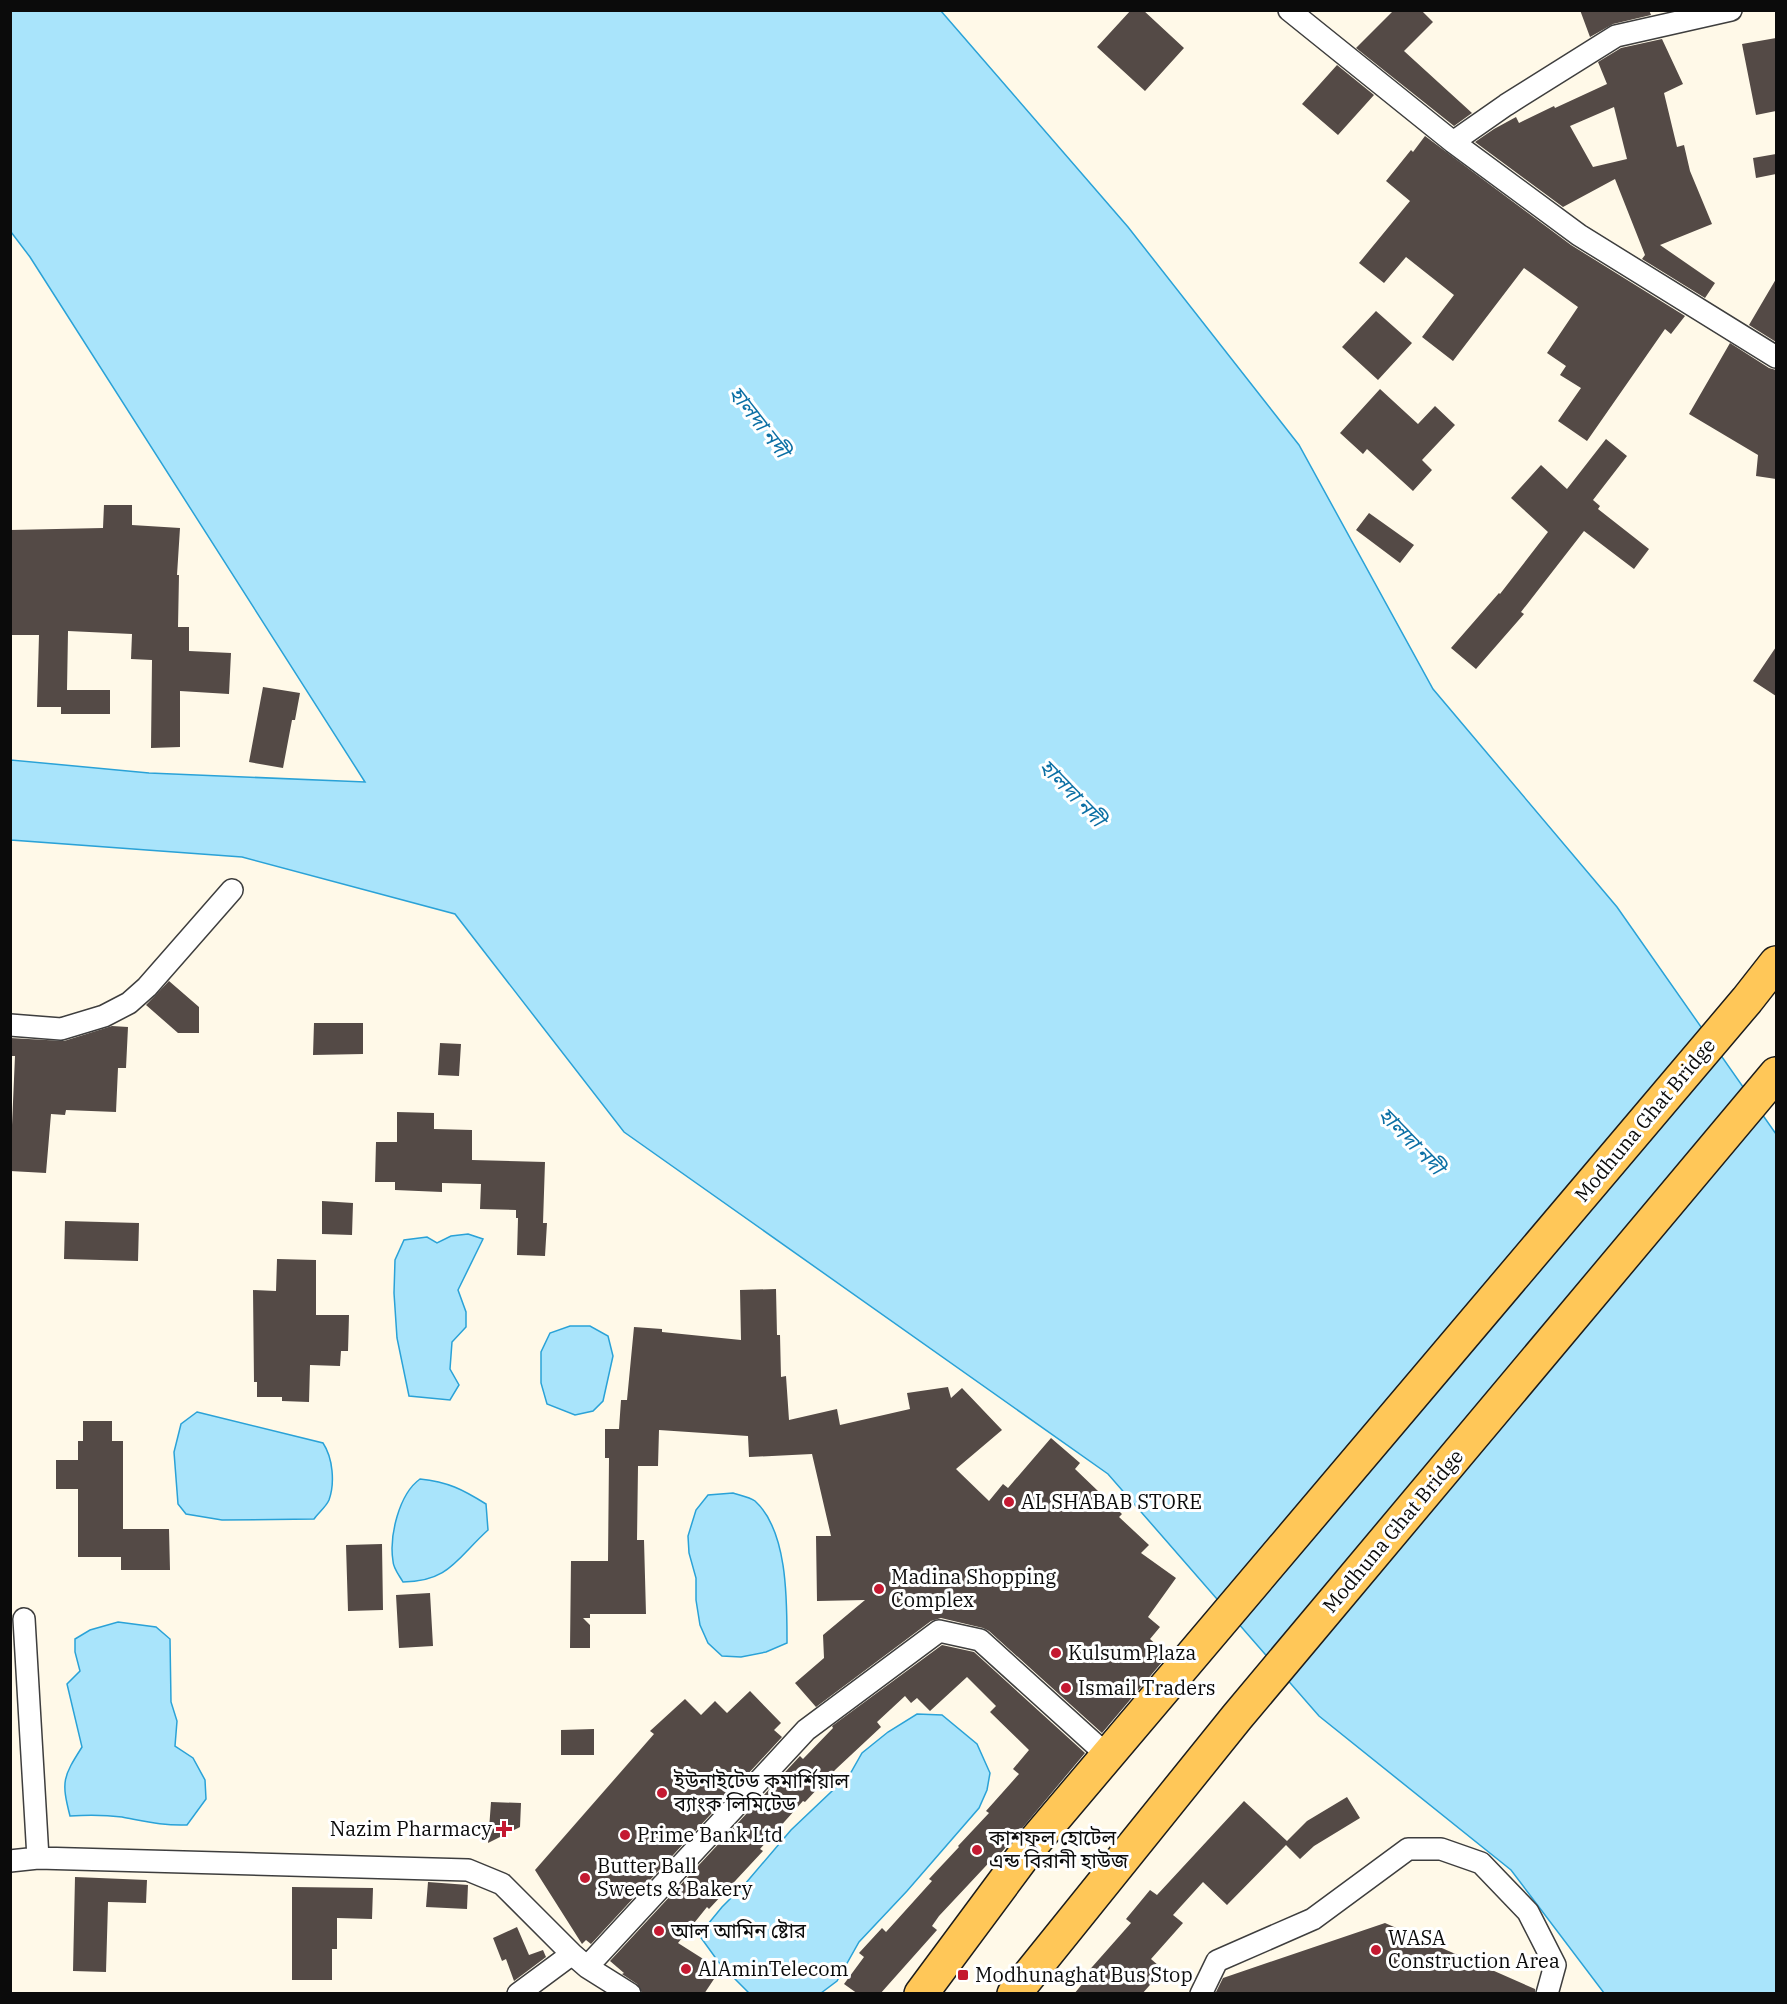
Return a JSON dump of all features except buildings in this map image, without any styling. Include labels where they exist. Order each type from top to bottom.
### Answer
[{"type":"main road","name":"Modhuna Ghat Bridge","points":[[921,1994],[1030,1847],[1776,963]]},
{"type":"main road","name":"Modhuna Ghat Bridge","points":[[1014,1994],[1236,1717],[1774,1077]]},
{"type":"street","points":[[1289,10],[1453,142],[1579,235],[1776,357]]},
{"type":"street","points":[[1453,142],[1506,105],[1616,36],[1731,10]]},
{"type":"street","points":[[10,1025],[61,1029],[105,1016],[129,1003],[147,987],[232,890]]},
{"type":"street","points":[[24,1618],[38,1858]]},
{"type":"street","points":[[518,1994],[579,1961],[806,1730],[939,1631],[980,1640],[1108,1756]]},
{"type":"street","points":[[1201,1994],[1217,1961],[1313,1919],[1408,1849],[1441,1849],[1481,1863],[1528,1912],[1555,1965],[1547,1994]]},
{"type":"street","points":[[10,1862],[38,1858],[468,1870],[502,1884],[579,1961],[630,1994]]},
{"type":"water","name":"হালদা নদী","points":[[11,11],[941,11],[1128,227],[1299,445],[1433,689],[1617,907],[1776,1134],[1776,1993],[1604,1993],[1511,1870],[1319,1716],[1108,1474],[624,1132],[455,914],[242,857],[11,840],[11,760],[149,773],[365,782],[30,257],[11,232]]},
{"type":"water","points":[[468,1234],[483,1239],[458,1290],[466,1312],[466,1327],[452,1342],[450,1369],[459,1385],[450,1400],[409,1396],[397,1338],[394,1293],[395,1260],[404,1240],[427,1237],[437,1243],[451,1236]]},
{"type":"water","points":[[570,1326],[590,1326],[608,1336],[613,1356],[603,1401],[593,1411],[575,1415],[547,1404],[541,1383],[541,1352],[550,1333]]},
{"type":"water","points":[[197,1412],[323,1443],[331,1463],[332,1478],[331,1493],[326,1505],[314,1519],[222,1520],[186,1514],[178,1504],[174,1452],[181,1424]]},
{"type":"water","points":[[420,1479],[454,1487],[486,1504],[488,1530],[460,1559],[442,1573],[419,1581],[403,1582],[393,1564],[394,1528],[406,1495]]},
{"type":"water","points":[[733,1493],[755,1501],[766,1514],[774,1530],[780,1548],[787,1607],[787,1643],[766,1652],[741,1657],[722,1656],[708,1643],[700,1625],[696,1600],[696,1578],[689,1553],[688,1536],[696,1510],[708,1495]]},
{"type":"water","points":[[118,1622],[156,1627],[170,1639],[171,1702],[177,1721],[175,1746],[193,1758],[205,1780],[206,1799],[187,1825],[162,1824],[116,1816],[70,1816],[65,1795],[67,1773],[82,1747],[67,1684],[80,1671],[75,1652],[75,1639],[90,1630]]},
{"type":"water","points":[[917,1714],[942,1715],[977,1744],[990,1773],[987,1790],[979,1808],[859,1942],[837,1981],[821,1993],[749,1993],[720,1964],[699,1935],[791,1830],[850,1774],[862,1753],[888,1732]]},
{"type":"place","name":"AL SHABAB STORE","points":[[1009,1502]]},
{"type":"place","name":"Madina Shopping Complex","points":[[879,1589]]},
{"type":"place","name":"Kulsum Plaza","points":[[1056,1653]]},
{"type":"place","name":"Ismail Traders","points":[[1066,1688]]},
{"type":"place","name":"ইউনাইটেড কমার্শিয়াল ব্যাংক লিমিটেড","points":[[662,1793]]},
{"type":"place","name":"Nazim Pharmacy","points":[[504,1829]]},
{"type":"place","name":"Prime Bank Ltd","points":[[625,1835]]},
{"type":"place","name":"কাশফুল হোটেল এন্ড বিরানী হাউজ","points":[[977,1850]]},
{"type":"place","name":"Butter Ball Sweets & Bakery","points":[[585,1878]]},
{"type":"place","name":"আল আমিন ষ্টোর","points":[[659,1931]]},
{"type":"place","name":"WASA Construction Area","points":[[1376,1950]]},
{"type":"place","name":"AlAminTelecom","points":[[686,1969]]},
{"type":"place","name":"Modhunaghat Bus Stop","points":[[963,1975]]}]
